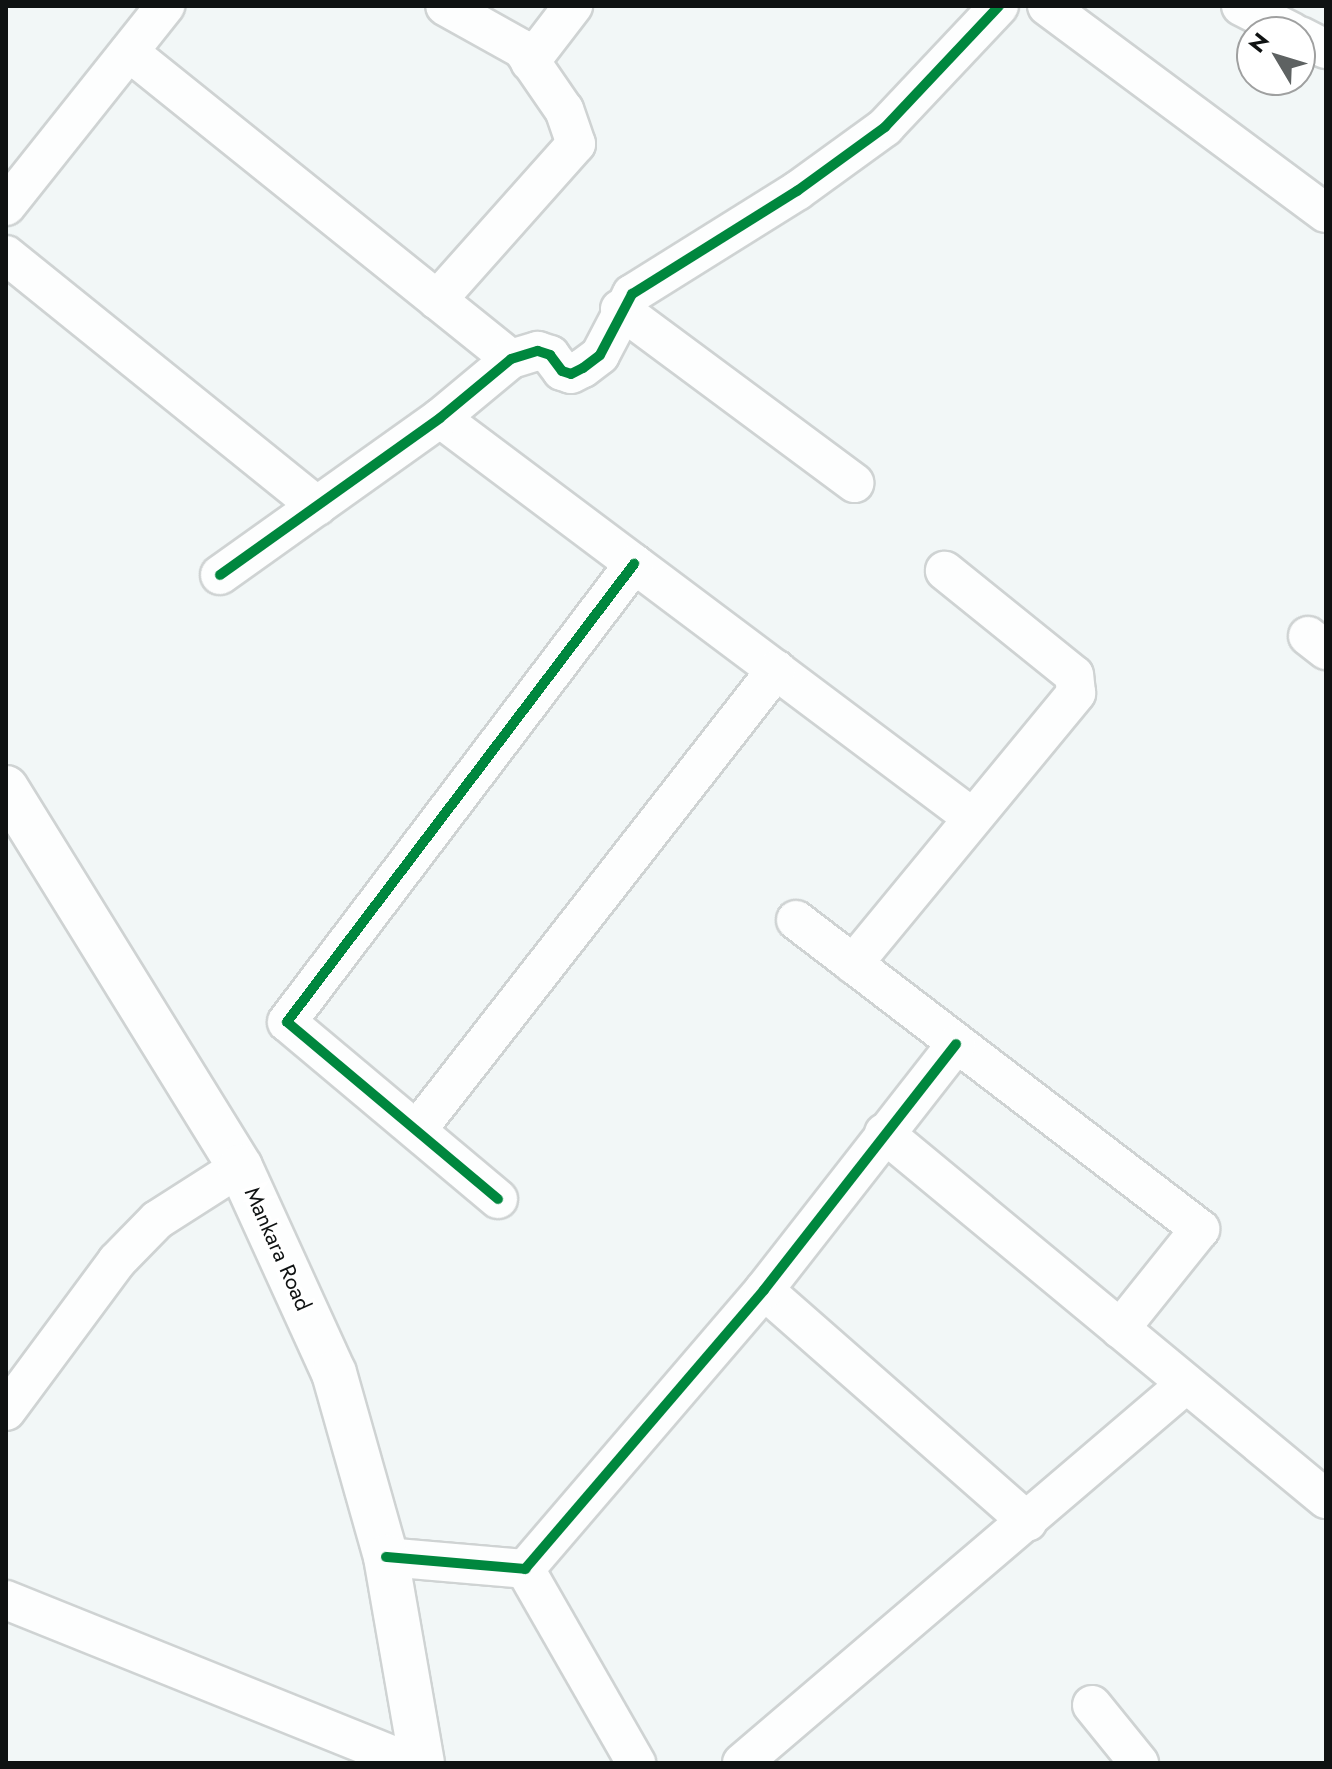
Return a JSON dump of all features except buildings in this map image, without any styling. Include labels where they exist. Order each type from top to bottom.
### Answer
[{"type":"main road","name":"Mankara Road","points":[[6,788],[240,1167],[334,1373],[386,1557],[422,1763]]},
{"type":"street","points":[[6,206],[165,6]]},
{"type":"street","points":[[437,300],[576,144],[564,110],[522,49],[445,6]]},
{"type":"street","points":[[530,62],[573,6]]},
{"type":"street","points":[[220,575],[440,418],[511,359],[544,352],[571,374],[600,355],[620,309],[650,281],[797,191],[885,127],[999,6]]},
{"type":"street","points":[[1047,6],[1326,213]]},
{"type":"street","points":[[129,52],[511,359]]},
{"type":"street","points":[[6,255],[317,506]]},
{"type":"street","points":[[620,309],[854,483]]},
{"type":"street","points":[[440,418],[973,818]]},
{"type":"street","points":[[498,1199],[287,1022],[634,564]]},
{"type":"street","points":[[853,964],[1076,693],[1074,675],[945,571]]},
{"type":"street","points":[[417,1130],[776,670]]},
{"type":"street","points":[[796,920],[1200,1229],[1120,1329]]},
{"type":"street","points":[[525,1569],[764,1290],[956,1044]]},
{"type":"street","points":[[884,1133],[1326,1499]]},
{"type":"street","points":[[6,1411],[117,1261],[157,1220],[240,1167]]},
{"type":"street","points":[[764,1290],[1028,1522]]},
{"type":"street","points":[[742,1763],[1186,1384]]},
{"type":"street","points":[[386,1557],[525,1569]]},
{"type":"street","points":[[525,1569],[636,1763]]},
{"type":"street","points":[[6,1600],[412,1763]]},
{"type":"street","points":[[1092,1705],[1139,1763]]},
{"type":"cycle path","points":[[220,575],[440,418],[511,359],[538,351],[550,355],[562,371],[571,374],[583,368],[600,355],[632,294],[797,191],[885,127],[999,6]]},
{"type":"cycle path","points":[[498,1199],[287,1022],[634,564]]},
{"type":"cycle path","points":[[386,1557],[525,1569],[764,1290],[956,1044]]}]
